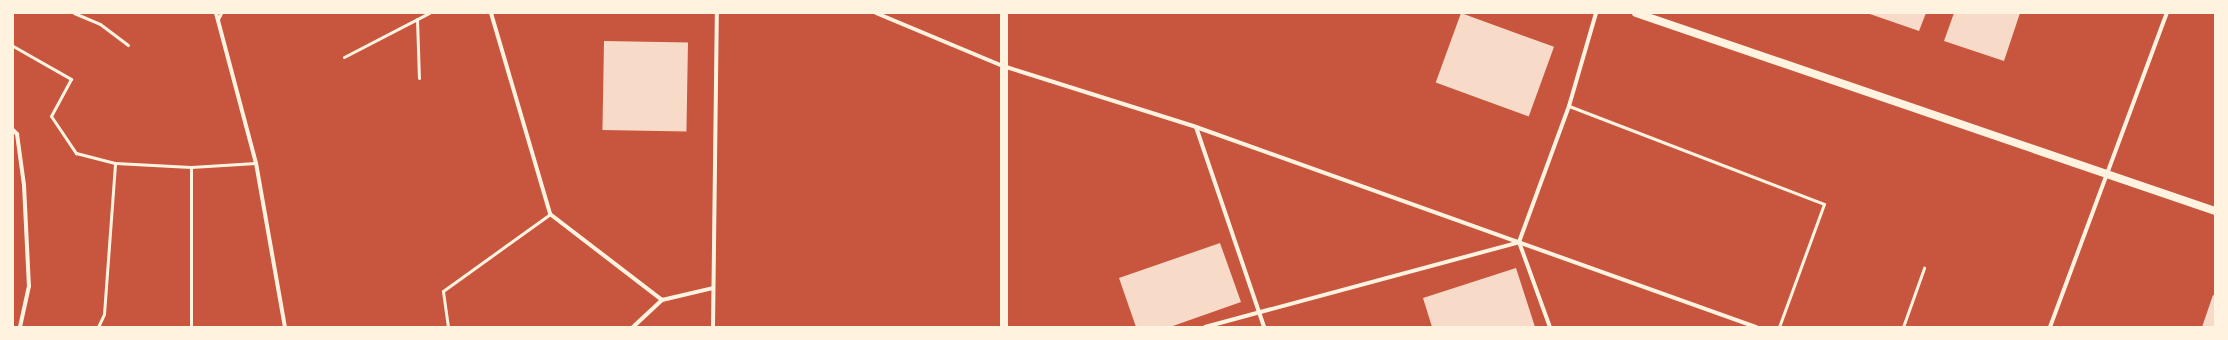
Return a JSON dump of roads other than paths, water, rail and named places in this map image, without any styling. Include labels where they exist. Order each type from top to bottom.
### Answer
[{"type":"main road","points":[[1004,13],[1004,327]]},
{"type":"main road","points":[[1636,13],[2215,211]]},
{"type":"street","points":[[216,13],[256,163],[285,327]]},
{"type":"street","points":[[491,13],[550,214],[662,300]]},
{"type":"street","points":[[713,327],[717,13]]},
{"type":"street","points":[[876,13],[1003,66],[1196,127],[1756,327]]},
{"type":"street","points":[[1550,327],[1519,242],[1568,106],[1596,13]]},
{"type":"street","points":[[2050,327],[2108,175],[2167,13]]},
{"type":"street","points":[[1196,127],[1264,327]]},
{"type":"street","points":[[13,130],[17,134],[24,185],[30,286],[20,327]]},
{"type":"street","points":[[1205,327],[1259,311],[1519,242]]},
{"type":"street","points":[[633,327],[662,300],[713,288]]},
{"type":"lane","points":[[74,13],[100,24],[128,45]]},
{"type":"lane","points":[[218,19],[221,13]]},
{"type":"lane","points":[[344,58],[429,13]]},
{"type":"lane","points":[[417,18],[419,78]]},
{"type":"lane","points":[[13,46],[70,79],[51,116],[76,153],[115,163],[191,167],[256,163]]},
{"type":"lane","points":[[1568,106],[1824,204],[1778,327]]},
{"type":"lane","points":[[98,327],[104,314],[115,163]]},
{"type":"lane","points":[[191,167],[191,327]]},
{"type":"lane","points":[[448,327],[443,291],[550,214]]},
{"type":"lane","points":[[1903,327],[1924,268]]}]
